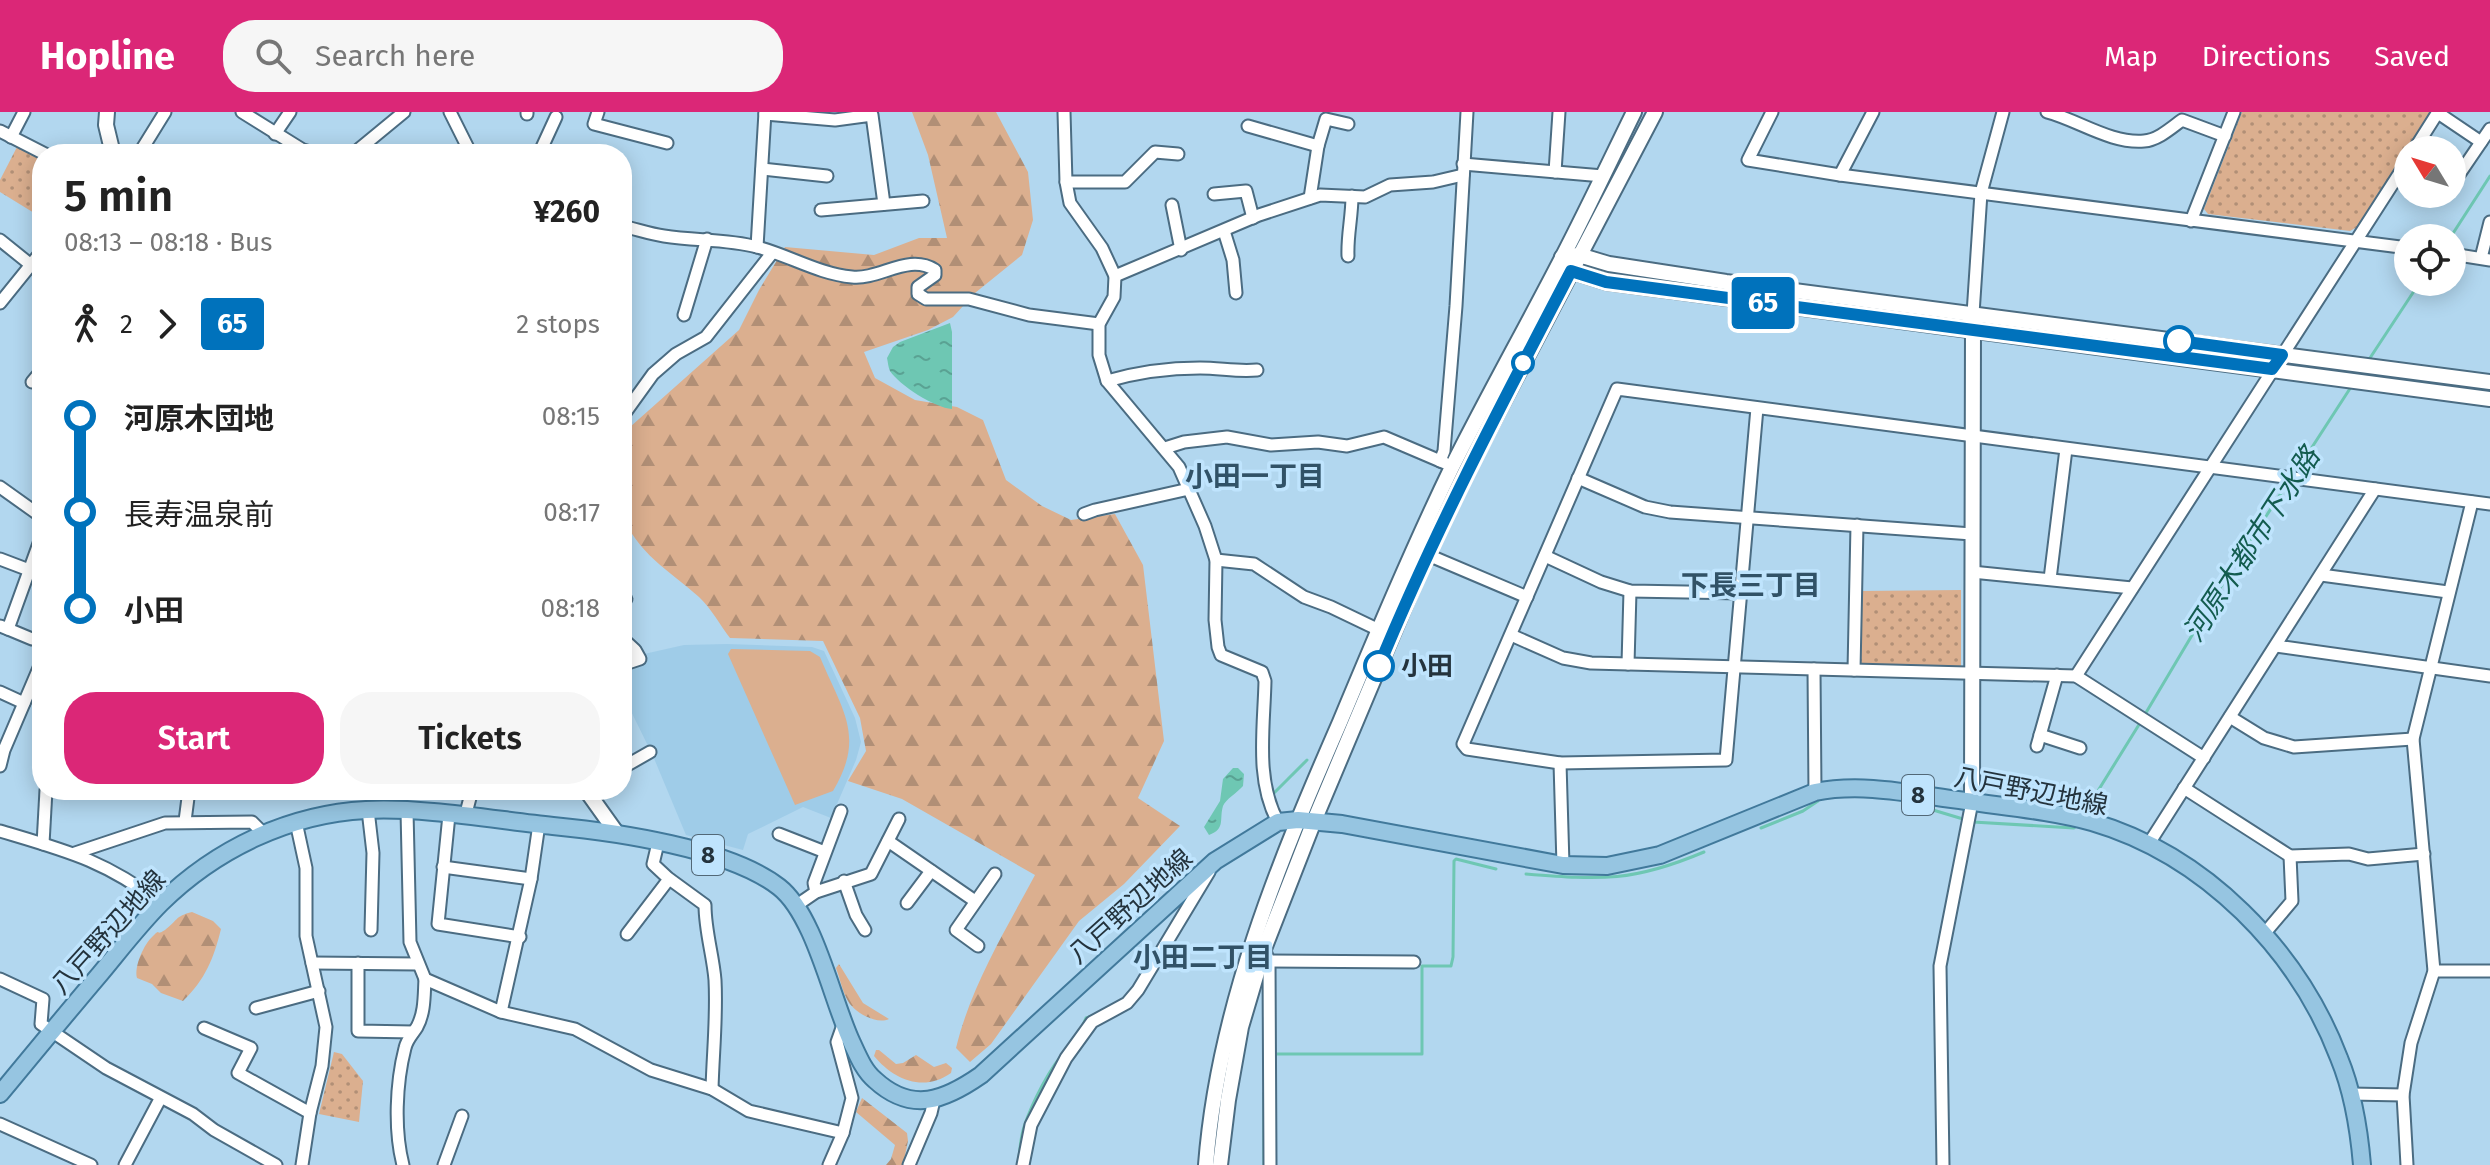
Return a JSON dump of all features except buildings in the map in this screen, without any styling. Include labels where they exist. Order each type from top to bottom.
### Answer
[{"type":"main road","name":"八戸野辺地線","points":[[0,1094],[161,903],[186,880],[223,854],[263,833],[337,813],[407,811],[616,832],[716,857],[753,870],[781,888],[797,905],[843,1025],[859,1059],[873,1079],[892,1093],[914,1100],[934,1100],[954,1093],[981,1075],[1215,861],[1278,822],[1306,820],[1342,824],[1563,865],[1607,866],[1660,855],[1815,792],[1836,788],[1868,788],[2092,822],[2148,845],[2212,886],[2264,934],[2289,965],[2318,1013],[2339,1058],[2351,1094],[2362,1165]]},
{"type":"street","points":[[24,112],[6,134],[32,147]]},
{"type":"street","points":[[107,112],[106,125],[111,144]]},
{"type":"street","points":[[145,144],[165,112]]},
{"type":"street","points":[[242,112],[292,144]]},
{"type":"street","points":[[275,134],[290,112]]},
{"type":"street","points":[[365,144],[404,112]]},
{"type":"street","points":[[450,112],[466,144]]},
{"type":"street","points":[[598,112],[594,124],[667,143]]},
{"type":"street","points":[[1064,112],[1066,182],[1070,203],[1102,248],[1115,276],[1114,297],[1099,324],[1099,355],[1107,381],[1165,448],[1179,467],[1189,489],[1216,560],[1218,647],[1221,655],[1262,672],[1265,681],[1263,764],[1266,795],[1278,822]]},
{"type":"street","points":[[1446,464],[1444,451],[1467,112]]},
{"type":"street","points":[[1555,172],[1559,112]]},
{"type":"street","points":[[1206,1165],[1220,1062],[1247,955],[1420,552],[1446,464],[1562,257],[1634,112]]},
{"type":"street","points":[[1220,1165],[1241,1027],[1267,955],[1306,820],[1379,630],[1655,112]]},
{"type":"street","points":[[1840,175],[1873,112]]},
{"type":"street","points":[[1943,1165],[1940,966],[1972,802],[1972,330],[1981,193],[2003,112]]},
{"type":"street","points":[[2047,112],[2089,129],[2129,140],[2146,141],[2163,134],[2182,120],[2225,136]]},
{"type":"street","points":[[2191,221],[2234,112]]},
{"type":"street","points":[[2423,136],[2438,112],[2481,142]]},
{"type":"street","points":[[757,247],[765,113],[835,120],[871,114],[884,204]]},
{"type":"street","points":[[1766,114],[1748,160],[1840,175],[2394,246]]},
{"type":"street","points":[[544,144],[556,117]]},
{"type":"street","points":[[1310,198],[1318,146],[1326,119],[1348,124]]},
{"type":"street","points":[[1248,126],[1318,146]]},
{"type":"street","points":[[2466,164],[2490,129]]},
{"type":"street","points":[[1066,182],[1125,182],[1155,152],[1178,154]]},
{"type":"street","points":[[762,169],[827,176]]},
{"type":"street","points":[[1115,276],[1253,218],[1320,195],[1365,197],[1390,185],[1433,182],[1463,170],[1603,176]]},
{"type":"street","points":[[2076,676],[2394,182]]},
{"type":"street","points":[[1214,194],[1246,191],[1253,218]]},
{"type":"street","points":[[1348,256],[1352,196]]},
{"type":"street","points":[[821,210],[923,201]]},
{"type":"street","points":[[1172,205],[1181,250]]},
{"type":"street","points":[[2466,256],[2486,259],[2490,222]]},
{"type":"street","points":[[632,228],[665,236],[757,247],[854,277],[878,275],[897,266],[929,266],[935,270],[935,275],[918,287],[918,294],[926,299],[969,299],[1029,315],[1099,324]]},
{"type":"street","points":[[1224,231],[1233,260],[1236,293]]},
{"type":"street","points":[[684,315],[707,239]]},
{"type":"street","points":[[0,240],[31,265],[0,303]]},
{"type":"street","points":[[632,403],[653,374],[676,354],[706,337],[772,253]]},
{"type":"street","points":[[1562,257],[1579,255],[1609,264],[1711,280],[2490,382]]},
{"type":"street","points":[[1562,257],[1571,271],[1606,282],[2490,399]]},
{"type":"street","points":[[1107,381],[1153,371],[1257,370]]},
{"type":"street","points":[[1757,408],[1726,760],[1560,763],[1467,749],[1463,744],[1617,389],[2490,504]]},
{"type":"street","points":[[1165,448],[1184,442],[1227,437],[1271,445],[1318,442],[1347,446],[1384,437],[1446,464]]},
{"type":"street","points":[[2050,579],[2066,449]]},
{"type":"street","points":[[1578,478],[1645,507],[1670,512],[1972,534]]},
{"type":"street","points":[[0,487],[32,510]]},
{"type":"street","points":[[1084,514],[1189,489]]},
{"type":"street","points":[[2148,845],[2375,489]]},
{"type":"street","points":[[2407,1165],[2403,1095],[2411,1043],[2434,971],[2413,739],[2472,502]]},
{"type":"street","points":[[1854,670],[1857,525]]},
{"type":"street","points":[[1420,552],[1527,597]]},
{"type":"street","points":[[1545,556],[1601,582],[1630,591],[1742,593]]},
{"type":"street","points":[[0,559],[29,570]]},
{"type":"street","points":[[1216,560],[1254,564],[1304,597],[1379,630]]},
{"type":"street","points":[[32,562],[4,628],[32,639]]},
{"type":"street","points":[[1972,572],[2132,588]]},
{"type":"street","points":[[2321,575],[2448,592]]},
{"type":"street","points":[[1628,664],[1630,591]]},
{"type":"street","points":[[1511,635],[1563,658],[1591,663],[2076,676],[2204,758]]},
{"type":"street","points":[[2276,646],[2490,676]]},
{"type":"street","points":[[632,647],[640,659],[632,662]]},
{"type":"street","points":[[1814,669],[1815,792]]},
{"type":"street","points":[[2057,675],[2038,741],[2080,748]]},
{"type":"street","points":[[0,766],[32,684]]},
{"type":"street","points":[[0,692],[24,703]]},
{"type":"street","points":[[2230,717],[2264,738],[2294,747],[2413,739]]},
{"type":"street","points":[[632,762],[650,752]]},
{"type":"street","points":[[1560,763],[1563,865]]},
{"type":"street","points":[[2184,788],[2290,856],[2349,854],[2368,859],[2424,854]]},
{"type":"street","points":[[43,844],[45,800]]},
{"type":"street","points":[[185,821],[188,800]]},
{"type":"street","points":[[466,800],[457,816],[443,867],[438,924],[520,937]]},
{"type":"street","points":[[593,800],[616,832]]},
{"type":"street","points":[[368,810],[373,853],[371,930]]},
{"type":"street","points":[[403,1165],[399,1099],[404,1050],[423,1014],[425,979],[410,942],[407,811]]},
{"type":"street","points":[[816,892],[814,883],[841,811]]},
{"type":"street","points":[[797,905],[816,892],[871,874],[899,819]]},
{"type":"street","points":[[75,853],[165,823],[252,822],[263,833]]},
{"type":"street","points":[[296,822],[306,868],[306,936],[326,1027],[322,1066],[310,1113],[302,1165]]},
{"type":"street","points":[[501,1012],[520,937],[539,824]]},
{"type":"street","points":[[0,831],[75,853],[114,871],[161,903]]},
{"type":"street","points":[[779,834],[825,852]]},
{"type":"street","points":[[888,841],[975,901]]},
{"type":"street","points":[[658,843],[653,864],[705,905],[717,1029],[712,1089]]},
{"type":"street","points":[[2264,934],[2292,901],[2290,856]]},
{"type":"street","points":[[1023,1165],[1031,1125],[1066,1058],[1092,1022],[1127,1003],[1148,977],[1215,861]]},
{"type":"street","points":[[443,867],[531,879]]},
{"type":"street","points":[[907,903],[931,871]]},
{"type":"street","points":[[978,946],[956,930],[995,874]]},
{"type":"street","points":[[627,934],[669,879]]},
{"type":"street","points":[[844,881],[865,930]]},
{"type":"street","points":[[1267,955],[1414,962]]},
{"type":"street","points":[[1267,955],[1270,1165]]},
{"type":"street","points":[[312,963],[418,964]]},
{"type":"street","points":[[358,963],[358,1031],[413,1032]]},
{"type":"street","points":[[2434,971],[2490,971]]},
{"type":"street","points":[[0,979],[43,999],[41,1024],[51,1032],[276,1165]]},
{"type":"street","points":[[425,979],[501,1012],[575,1029],[651,1070],[712,1089],[749,1111],[843,1133]]},
{"type":"street","points":[[256,1008],[319,991]]},
{"type":"street","points":[[829,1165],[843,1133],[852,1098],[837,1042],[843,1025]]},
{"type":"street","points":[[204,1028],[251,1048],[238,1073],[310,1113]]},
{"type":"street","points":[[2351,1094],[2403,1095]]},
{"type":"street","points":[[125,1165],[160,1099]]},
{"type":"street","points":[[909,1165],[934,1100]]},
{"type":"street","points":[[444,1165],[462,1116]]},
{"type":"street","points":[[0,1124],[91,1165]]},
{"type":"shaded area","points":[[684,645],[812,647],[824,651],[855,718],[861,742],[831,818],[803,807],[748,834],[743,850],[686,835],[632,713],[632,667],[644,662],[644,654]]},
{"type":"green space","points":[[912,112],[996,112],[1028,172],[1033,220],[1022,255],[975,293],[953,317],[928,330],[864,352],[875,378],[915,400],[957,407],[983,420],[1006,480],[1042,506],[1071,520],[1115,514],[1143,565],[1164,741],[1138,798],[1180,826],[1124,884],[1079,921],[991,1044],[970,1062],[956,1048],[962,1025],[990,959],[1035,875],[902,799],[848,781],[866,751],[860,718],[823,641],[730,638],[703,601],[655,560],[632,533],[632,425],[739,330],[785,247],[874,255],[919,238],[947,238],[928,155]]},
{"type":"green space","points":[[2242,112],[2433,112],[2417,136],[2394,136],[2394,171],[2357,227],[2350,231],[2208,214],[2204,209]]},
{"type":"green space","points":[[17,147],[32,154],[32,212],[0,192],[0,180]]},
{"type":"green space","points":[[1961,590],[1961,667],[1859,665],[1860,591]]},
{"type":"green space","points":[[731,649],[810,651],[820,657],[842,708],[849,738],[843,772],[833,791],[795,805],[728,654]]},
{"type":"green space","points":[[192,912],[213,921],[221,929],[208,968],[183,1001],[161,993],[152,984],[137,978],[137,968],[143,950],[153,936],[179,917]]},
{"type":"green space","points":[[839,964],[863,1003],[889,1019],[872,1019],[851,1005],[836,968]]},
{"type":"green space","points":[[876,1050],[896,1064],[916,1055],[934,1067],[946,1063],[952,1068],[951,1073],[930,1082],[909,1081],[882,1064],[874,1056]]},
{"type":"green space","points":[[334,1052],[342,1054],[363,1081],[359,1122],[319,1114]]},
{"type":"green space","points":[[862,1098],[907,1133],[903,1165],[886,1165],[895,1145],[856,1112]]},
{"type":"water","points":[[950,323],[952,409],[927,400],[901,383],[890,371],[887,358],[900,342]]},
{"type":"water","points":[[1233,768],[1244,774],[1243,786],[1224,804],[1220,827],[1209,835],[1204,827],[1220,801],[1223,779]]},
{"type":"waterway","name":"河原木都市下水路","points":[[2459,224],[2490,176]]},
{"type":"waterway","name":"河原木都市下水路","points":[[2368,361],[2411,296]]},
{"type":"waterway","name":"河原木都市下水路","points":[[2294,475],[2351,387]]},
{"type":"waterway","name":"河原木都市下水路","points":[[2144,716],[2229,573],[2289,481]]},
{"type":"waterway","name":"河原木都市下水路","points":[[2083,815],[2140,723]]},
{"type":"waterway","name":"河原木都市下水路","points":[[1273,794],[1307,760]]},
{"type":"waterway","points":[[1761,828],[1803,811],[1818,801]]},
{"type":"waterway","points":[[1933,810],[1973,822],[2074,828],[2077,825]]},
{"type":"waterway","points":[[1526,874],[1597,878],[1637,874],[1704,852]]},
{"type":"waterway","points":[[1274,1054],[1422,1054],[1422,966],[1451,966],[1453,957],[1454,861],[1496,869]]},
{"type":"waterway","name":"河原木都市下水路","points":[[1082,1027],[1086,1018],[1092,1016]]},
{"type":"waterway","name":"河原木都市下水路","points":[[1018,1165],[1023,1132],[1032,1107],[1048,1075],[1067,1049]]},
{"type":"waterway","points":[[1264,1093],[1264,1165]]},
{"type":"bus line","name":"65","points":[[1379,666],[1426,555],[1571,271],[1606,282],[2272,369],[2282,355],[2179,341]]},
{"type":"place","name":"小田","points":[[1379,666]]},
{"type":"district","name":"小田一丁目","points":[[1255,476]]},
{"type":"district","name":"下長三丁目","points":[[1751,585]]},
{"type":"district","name":"小田二丁目","points":[[1203,957]]}]
